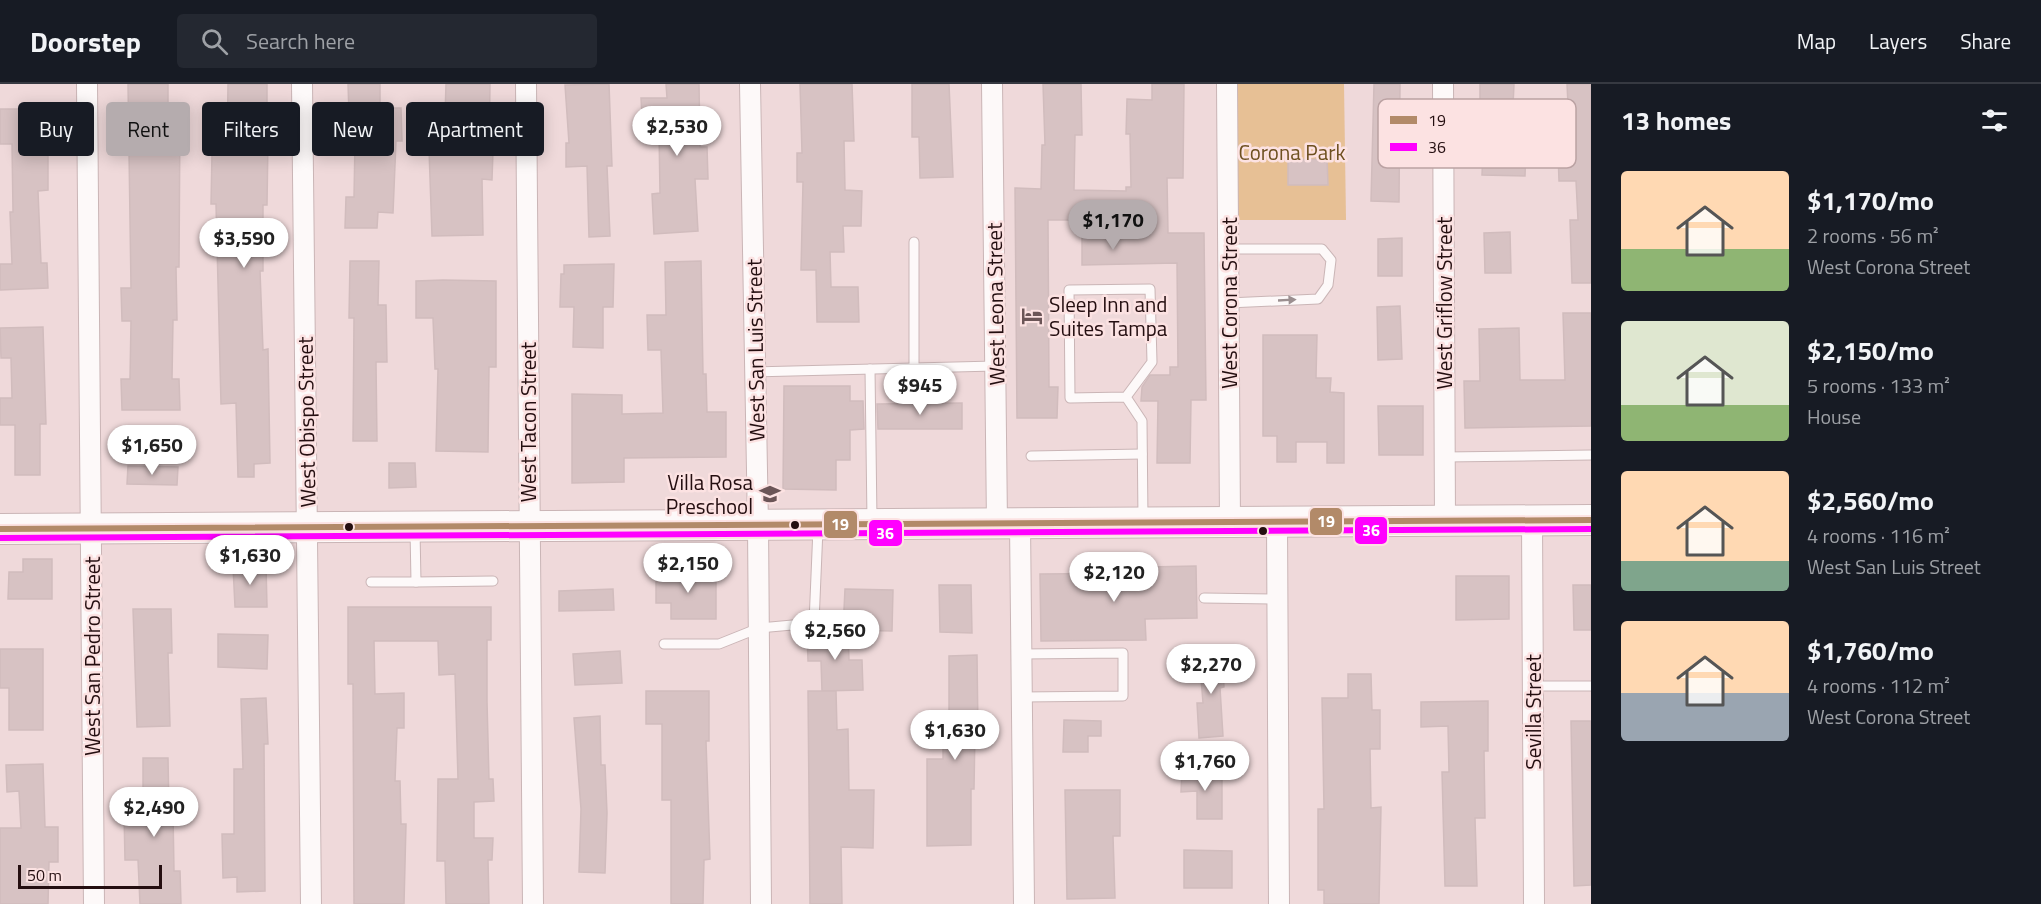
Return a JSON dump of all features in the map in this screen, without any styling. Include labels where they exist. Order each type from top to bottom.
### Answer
[{"type":"main road","points":[[0,529],[1591,520]]},
{"type":"street","name":"West San Pedro Street","points":[[87,84],[94,904]]},
{"type":"street","name":"West Obispo Street","points":[[302,84],[311,904]]},
{"type":"street","name":"West Tacon Street","points":[[526,84],[533,904]]},
{"type":"street","name":"West San Luis Street","points":[[750,84],[758,526],[761,904]]},
{"type":"street","name":"West Leona Street","points":[[992,84],[995,366],[1008,524],[1022,654],[1023,904]]},
{"type":"street","name":"West Corona Street","points":[[1227,84],[1230,523]]},
{"type":"street","name":"West Griflow Street","points":[[1443,84],[1443,99]]},
{"type":"street","name":"West Griflow Street","points":[[1443,168],[1445,521]]},
{"type":"street","name":"Sevilla Street","points":[[1532,520],[1534,904]]},
{"type":"street","points":[[1277,523],[1279,904]]},
{"type":"lane","points":[[914,242],[914,368]]},
{"type":"lane","points":[[1228,249],[1322,249],[1331,260],[1328,285],[1318,299],[1228,303]]},
{"type":"lane","points":[[1150,288],[1152,362],[1126,397],[1070,398],[1069,290],[1150,288]]},
{"type":"lane","points":[[755,372],[995,366]]},
{"type":"lane","points":[[870,369],[872,525]]},
{"type":"lane","points":[[1126,397],[1142,421],[1143,524]]},
{"type":"lane","points":[[1031,456],[1142,454]]},
{"type":"lane","points":[[1444,457],[1591,455]]},
{"type":"lane","points":[[664,644],[719,644],[759,628],[814,623],[818,525]]},
{"type":"lane","points":[[415,528],[416,582]]},
{"type":"lane","points":[[371,582],[493,581]]},
{"type":"lane","points":[[1204,598],[1278,599]]},
{"type":"lane","points":[[1022,654],[1123,653],[1123,696],[1022,698]]},
{"type":"lane","points":[[1533,686],[1591,686]]},
{"type":"green space","name":"Corona Park","points":[[1238,84],[1344,84],[1346,220],[1238,220]]},
{"type":"building","points":[[128,84],[168,84],[168,102],[128,102]]},
{"type":"building","points":[[228,84],[267,84],[267,102],[228,102]]},
{"type":"building","points":[[348,84],[380,84],[380,102],[349,102]]},
{"type":"building","points":[[446,84],[490,84],[490,102],[445,102]]},
{"type":"building","points":[[609,84],[612,166],[607,166],[610,236],[589,237],[587,166],[566,167],[566,143],[569,143],[565,85]]},
{"type":"building","points":[[666,84],[699,84],[700,147],[707,147],[708,179],[695,179],[698,231],[654,234],[652,194],[660,193],[659,132],[643,133],[641,98],[667,98]]},
{"type":"building","points":[[800,84],[852,84],[854,141],[844,141],[845,190],[862,191],[861,226],[843,226],[844,252],[830,252],[831,287],[858,287],[859,322],[817,322],[816,270],[801,270],[803,182],[797,182],[797,153],[802,153]]},
{"type":"building","points":[[912,84],[949,84],[953,177],[920,178],[919,137],[912,137]]},
{"type":"building","points":[[1043,84],[1081,84],[1082,135],[1075,135],[1074,190],[1126,191],[1126,187],[1131,187],[1130,134],[1126,134],[1127,99],[1152,100],[1152,84],[1184,84],[1183,178],[1167,178],[1168,233],[1204,233],[1206,400],[1191,400],[1190,463],[1157,463],[1158,401],[1141,401],[1142,387],[1150,375],[1170,375],[1170,367],[1178,367],[1177,263],[1082,265],[1082,220],[1048,220],[1049,387],[1058,387],[1057,418],[1017,418],[1015,188],[1041,189],[1042,145],[1045,145]]},
{"type":"building","points":[[1374,84],[1400,84],[1400,99],[1378,99],[1378,168],[1399,168],[1399,202],[1371,201]]},
{"type":"building","points":[[1480,84],[1514,84],[1513,99],[1480,99]]},
{"type":"building","points":[[1567,84],[1591,84],[1591,283],[1572,283],[1570,220],[1578,220],[1576,181],[1559,181],[1559,168],[1576,168],[1576,99],[1568,99]]},
{"type":"building","points":[[394,108],[401,108],[402,141],[396,141],[393,213],[378,212],[377,228],[345,228],[346,197],[354,197],[355,156],[394,156]]},
{"type":"building","points":[[0,109],[18,109],[18,156],[48,156],[48,190],[38,191],[41,263],[47,263],[48,288],[0,290],[0,264],[12,264],[10,212],[13,212],[12,144],[0,144]]},
{"type":"building","points":[[129,156],[180,156],[179,267],[176,267],[177,320],[173,320],[172,379],[179,379],[180,410],[122,410],[121,379],[130,379],[131,321],[122,321],[121,288],[131,288]]},
{"type":"building","points":[[212,156],[268,156],[267,205],[263,205],[263,271],[260,271],[263,350],[268,349],[270,463],[254,464],[254,477],[238,477],[236,403],[221,404],[216,204],[211,204]]},
{"type":"building","points":[[429,156],[493,156],[492,180],[482,179],[483,235],[432,236]]},
{"type":"building","points":[[1327,159],[1328,185],[1288,185],[1288,160]]},
{"type":"building","points":[[1482,168],[1525,168],[1525,176],[1482,175]]},
{"type":"building","points":[[1510,232],[1511,273],[1485,273],[1484,233]]},
{"type":"building","points":[[1402,238],[1402,276],[1378,276],[1378,239]]},
{"type":"building","points":[[350,261],[379,261],[378,305],[386,305],[387,362],[376,362],[377,441],[353,441],[354,318],[349,318]]},
{"type":"building","points":[[701,261],[703,374],[706,374],[707,412],[726,412],[726,457],[624,458],[624,482],[572,483],[572,394],[622,395],[622,414],[663,413],[661,350],[648,350],[647,315],[666,315],[665,262]]},
{"type":"building","points":[[614,264],[613,307],[603,307],[603,348],[573,347],[574,307],[560,307],[561,274],[564,274],[564,265]]},
{"type":"building","points":[[416,281],[496,281],[496,367],[489,367],[488,452],[436,451],[438,369],[435,369],[433,318],[416,318]]},
{"type":"building","points":[[1400,306],[1402,359],[1378,360],[1377,307]]},
{"type":"building","points":[[1563,313],[1591,313],[1591,426],[1465,428],[1464,381],[1480,381],[1479,329],[1519,328],[1520,380],[1565,380]]},
{"type":"building","points":[[43,327],[46,424],[40,424],[40,475],[15,475],[15,425],[0,425],[0,398],[12,398],[11,358],[1,358],[0,328]]},
{"type":"building","points":[[1263,335],[1317,335],[1316,378],[1331,378],[1330,392],[1344,393],[1344,463],[1327,463],[1327,442],[1296,442],[1296,462],[1277,462],[1277,436],[1263,436]]},
{"type":"building","points":[[784,386],[850,386],[850,401],[863,401],[864,429],[850,430],[850,460],[836,460],[836,490],[783,489]]},
{"type":"building","points":[[962,403],[962,429],[878,429],[877,404]]},
{"type":"building","points":[[1378,406],[1423,406],[1423,455],[1379,455]]},
{"type":"building","points":[[389,463],[415,463],[416,487],[389,488]]},
{"type":"building","points":[[128,466],[178,467],[177,485],[127,484]]},
{"type":"building","points":[[23,559],[52,559],[52,599],[8,599],[9,572],[23,572]]},
{"type":"building","points":[[266,565],[267,607],[235,607],[233,566]]},
{"type":"building","points":[[1196,566],[1197,618],[1145,619],[1146,640],[1041,641],[1040,574],[1149,573],[1149,567]]},
{"type":"building","points":[[656,571],[716,571],[716,619],[671,619],[671,603],[656,603]]},
{"type":"building","points":[[1456,576],[1509,576],[1509,619],[1456,620]]},
{"type":"building","points":[[939,585],[971,585],[972,633],[940,632]]},
{"type":"building","points":[[1573,585],[1591,585],[1591,630],[1574,630]]},
{"type":"building","points":[[613,589],[614,610],[559,611],[559,591]]},
{"type":"building","points":[[845,589],[893,590],[892,631],[843,630]]},
{"type":"building","points":[[348,607],[491,607],[491,640],[487,640],[487,701],[489,779],[493,779],[494,801],[474,802],[474,838],[493,838],[492,860],[488,860],[489,904],[446,904],[445,861],[437,861],[438,779],[458,779],[455,674],[439,675],[438,641],[374,641],[375,694],[404,693],[404,728],[397,728],[395,781],[400,781],[401,824],[406,824],[404,904],[354,904],[353,684],[348,684]]},
{"type":"building","points":[[133,609],[171,609],[172,653],[168,653],[170,726],[137,727]]},
{"type":"building","points":[[848,630],[849,660],[862,660],[863,690],[822,691],[821,661],[808,661],[807,631]]},
{"type":"building","points":[[218,634],[268,635],[267,669],[218,667]]},
{"type":"building","points":[[0,649],[43,649],[43,730],[9,730],[9,688],[0,688]]},
{"type":"building","points":[[620,651],[622,683],[575,685],[573,654]]},
{"type":"building","points":[[1222,652],[1224,687],[1220,688],[1223,736],[1199,738],[1197,703],[1203,703],[1199,653]]},
{"type":"building","points":[[977,655],[978,731],[975,731],[974,789],[971,789],[971,845],[927,846],[927,759],[943,759],[943,745],[949,745],[949,656]]},
{"type":"building","points":[[1348,674],[1371,674],[1372,710],[1380,710],[1380,749],[1370,749],[1371,808],[1381,807],[1379,904],[1324,904],[1324,890],[1318,890],[1318,809],[1324,809],[1322,698],[1348,698]]},
{"type":"building","points":[[646,691],[709,691],[709,741],[706,741],[710,859],[704,860],[703,904],[671,904],[671,800],[662,800],[662,724],[646,724]]},
{"type":"building","points":[[808,691],[836,691],[837,730],[848,729],[849,790],[874,790],[873,848],[841,847],[842,904],[810,904]]},
{"type":"building","points":[[266,698],[268,744],[264,744],[265,891],[237,892],[237,877],[223,878],[222,834],[234,834],[234,769],[243,769],[241,699]]},
{"type":"building","points":[[1488,701],[1488,751],[1484,751],[1485,818],[1475,818],[1477,886],[1445,886],[1442,772],[1449,772],[1448,726],[1421,727],[1421,702]]},
{"type":"building","points":[[600,716],[601,765],[605,765],[607,813],[605,873],[579,872],[581,809],[574,718]]},
{"type":"building","points":[[1064,720],[1101,721],[1101,736],[1088,736],[1088,752],[1063,752]]},
{"type":"building","points":[[1571,721],[1591,721],[1591,885],[1574,886]]},
{"type":"building","points":[[143,758],[168,758],[169,812],[173,812],[174,871],[180,871],[181,904],[140,904],[138,860],[125,860],[124,813],[143,813]]},
{"type":"building","points":[[43,764],[45,827],[58,827],[58,862],[49,862],[48,904],[0,904],[0,828],[21,828],[19,791],[7,792],[6,765]]},
{"type":"building","points":[[1182,770],[1222,770],[1222,819],[1197,819],[1197,791],[1181,792]]},
{"type":"building","points":[[1065,790],[1120,790],[1120,836],[1113,836],[1115,898],[1067,899]]},
{"type":"building","points":[[1184,850],[1232,851],[1232,888],[1184,888]]},
{"type":"transit line","name":"19","points":[[0,529],[1591,520]]},
{"type":"transit line","name":"36","points":[[0,538],[1591,529]]},
{"type":"place","name":"Sleep Inn and Suites Tampa","points":[[1032,316]]},
{"type":"place","name":"Villa Rosa Preschool","points":[[770,494]]}]
